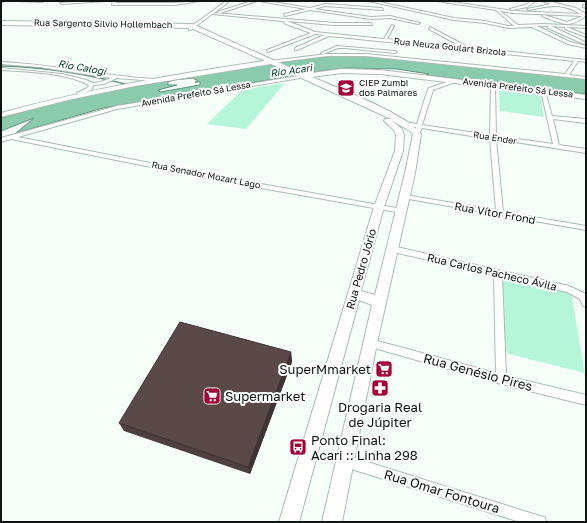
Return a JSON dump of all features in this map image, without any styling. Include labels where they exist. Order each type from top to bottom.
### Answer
[{"type":"main road","name":"Rua Sargento Silvio Hollembach","points":[[1,24],[192,28],[203,31],[300,76]]},
{"type":"main road","name":"Rua Sargento Silvio Hollembach","points":[[1,27],[63,26]]},
{"type":"main road","points":[[246,65],[252,59],[252,54]]},
{"type":"main road","name":"Avenida Prefeito Sá Lessa","points":[[1,115],[79,94],[154,80],[270,62]]},
{"type":"main road","name":"Avenida Prefeito Sá Lessa","points":[[315,77],[341,71],[366,71],[586,97]]},
{"type":"main road","points":[[300,76],[315,77],[418,130],[402,211],[370,344],[332,522]]},
{"type":"main road","name":"Rua Pedro Jório","points":[[289,522],[379,207],[399,151],[400,134],[395,126],[385,119],[300,76]]},
{"type":"main road","points":[[399,151],[414,153]]},
{"type":"main road","points":[[354,294],[380,302]]},
{"type":"street","points":[[17,1],[42,1]]},
{"type":"street","points":[[62,3],[104,1]]},
{"type":"street","points":[[114,3],[174,4],[188,1],[198,1]]},
{"type":"street","points":[[192,28],[228,1]]},
{"type":"street","points":[[212,14],[255,1]]},
{"type":"street","points":[[261,1],[372,18],[391,17],[418,23]]},
{"type":"street","points":[[371,1],[454,19],[489,22],[508,27],[545,25],[585,28]]},
{"type":"street","points":[[439,1],[513,12],[585,15]]},
{"type":"street","points":[[505,11],[521,7],[534,1]]},
{"type":"street","points":[[544,1],[575,9],[585,15]]},
{"type":"street","points":[[513,12],[555,4]]},
{"type":"street","points":[[261,18],[284,15],[330,5],[382,9]]},
{"type":"street","points":[[526,13],[575,9]]},
{"type":"street","points":[[497,10],[518,27]]},
{"type":"street","points":[[536,13],[566,22],[581,19],[585,15]]},
{"type":"street","points":[[212,14],[334,24],[371,24]]},
{"type":"street","points":[[284,15],[284,20]]},
{"type":"street","points":[[218,18],[224,16]]},
{"type":"street","points":[[284,20],[315,33]]},
{"type":"street","points":[[328,27],[334,24]]},
{"type":"street","points":[[545,25],[585,46]]},
{"type":"street","points":[[385,40],[392,26]]},
{"type":"street","points":[[532,26],[569,43],[585,46]]},
{"type":"street","points":[[562,26],[586,36]]},
{"type":"street","points":[[430,28],[467,48]]},
{"type":"street","points":[[268,51],[321,30]]},
{"type":"street","name":"Rua Neuza Goulart Brizola","points":[[315,33],[586,61]]},
{"type":"street","points":[[285,60],[286,57],[297,50],[328,34]]},
{"type":"street","points":[[284,45],[297,50],[306,51]]},
{"type":"street","points":[[314,51],[325,54],[337,47],[344,47],[398,52]]},
{"type":"street","name":"Avenida Prefeito Sá Lessa","points":[[270,62],[325,54],[395,57],[567,74],[586,78]]},
{"type":"street","points":[[483,62],[567,74],[577,60]]},
{"type":"street","points":[[1,63],[51,66],[117,77],[154,80]]},
{"type":"street","points":[[1,69],[72,78],[92,84],[117,77]]},
{"type":"street","name":"Avenida Prefeito Sá Lessa","points":[[1,140],[117,108],[300,76]]},
{"type":"street","points":[[418,130],[431,89],[453,81]]},
{"type":"street","points":[[79,94],[89,89],[92,84]]},
{"type":"street","points":[[493,86],[493,137],[500,213]]},
{"type":"street","points":[[543,91],[557,147]]},
{"type":"street","points":[[550,116],[586,121]]},
{"type":"street","name":"Rua Ender","points":[[418,130],[493,137],[586,151]]},
{"type":"street","name":"Rua Senador Mozart Lago","points":[[11,137],[203,175],[402,211]]},
{"type":"street","name":"Rua Vítor Frond","points":[[405,197],[586,228]]},
{"type":"street","name":"Rua Carlos Pacheco Ávila","points":[[392,249],[569,289],[584,298],[586,304]]},
{"type":"street","points":[[498,274],[501,379]]},
{"type":"street","name":"Rua Genésio Pires","points":[[370,344],[586,400]]},
{"type":"street","name":"Rua Omar Fontoura","points":[[344,461],[540,522]]},
{"type":"shaded area","points":[[285,83],[246,129],[207,124],[242,90]]},
{"type":"shaded area","points":[[499,89],[540,94],[544,117],[500,111]]},
{"type":"shaded area","points":[[501,277],[571,292],[585,373],[509,354],[504,348]]},
{"type":"water","name":"Rio Acari","points":[[329,56],[404,58],[452,65],[497,68],[586,79],[586,94],[426,75],[429,74],[397,69],[348,68],[327,70],[103,108],[16,133],[34,118],[1,131],[1,118],[83,95],[261,65]],"holes":[[[193,78],[198,81],[195,82],[200,82],[200,85],[160,92],[158,90],[177,85],[168,85],[168,82],[173,80]]]},
{"type":"building","name":"Supermarket","points":[[180,322],[291,352],[248,467],[119,423]]},
{"type":"waterway","name":"Rio Calogi","points":[[1,66],[66,72],[129,85]]},
{"type":"place","name":"CIEP Zumbi dos Palmares","points":[[346,88]]},
{"type":"place","name":"SuperMmarket","points":[[384,369]]},
{"type":"place","name":"Drogaria Real de Júpiter","points":[[380,388]]},
{"type":"place","name":"Supermarket","points":[[212,396]]},
{"type":"place","name":"Ponto Final: Acari :: Linha 298","points":[[298,447]]}]
